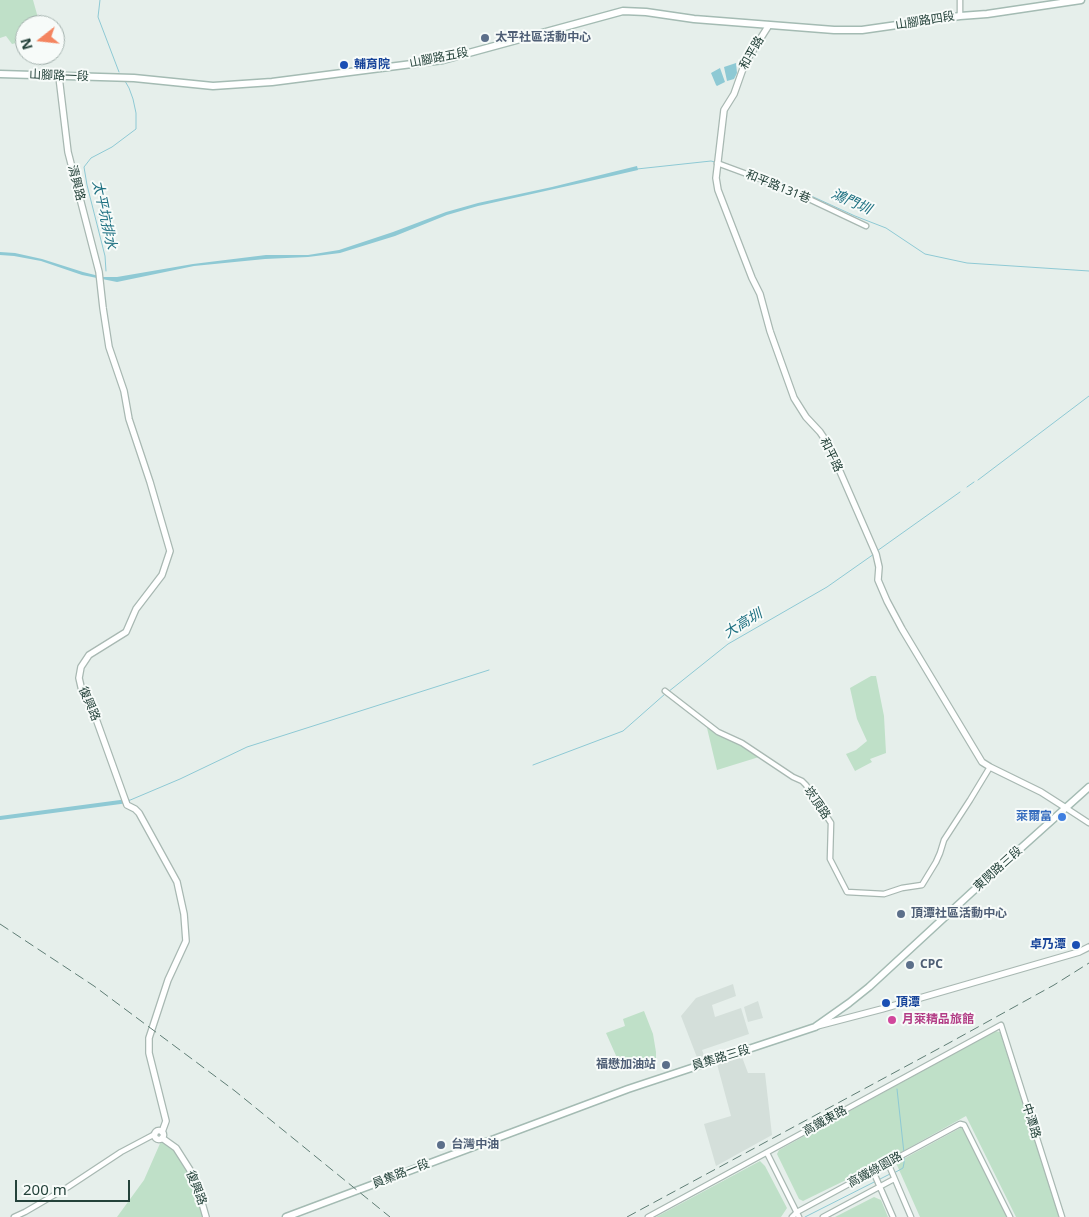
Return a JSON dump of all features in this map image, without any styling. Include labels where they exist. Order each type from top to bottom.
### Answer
[{"type":"main road","name":"山腳路四段","points":[[769,25],[834,30],[862,30],[1081,0]]},
{"type":"main road","name":"山腳路五段","points":[[119,78],[224,86],[272,82],[433,61],[623,11],[769,25]]},
{"type":"main road","name":"山腳路一段","points":[[0,74],[119,78]]},
{"type":"main road","name":"東閔路三段","points":[[815,1027],[869,987],[1089,787]]},
{"type":"main road","name":"員集路三段","points":[[628,1088],[815,1027]]},
{"type":"main road","name":"員集路一段","points":[[286,1217],[628,1088]]},
{"type":"street","points":[[960,0],[960,16]]},
{"type":"street","name":"和平路","points":[[769,25],[745,62],[734,94],[724,110],[716,178],[718,190],[760,294],[770,331],[794,398],[806,417],[828,444],[875,553],[879,567],[878,580],[891,608],[982,762],[1041,792],[1089,824]]},
{"type":"street","name":"清興路","points":[[59,76],[68,152],[100,272],[102,287]]},
{"type":"street","name":"和平路131巷","points":[[717,162],[790,190],[866,226]]},
{"type":"street","name":"復興路","points":[[102,287],[109,347],[124,391],[129,419],[170,551],[162,575],[136,609],[126,632],[89,655],[83,663],[79,674],[79,683],[95,716],[127,805],[139,812],[177,882],[184,914],[186,941],[168,980],[148,1038],[149,1053],[166,1121],[162,1135],[176,1148],[190,1170],[206,1217]]},
{"type":"street","name":"崁頂路","points":[[665,691],[718,732],[742,743],[806,785],[831,823],[830,859],[847,892],[884,894],[902,888],[922,885],[936,862],[944,840],[990,767]]},
{"type":"street","points":[[815,1027],[1078,952],[1089,947]]},
{"type":"street","name":"高鐵東路","points":[[648,1217],[1001,1025]]},
{"type":"street","name":"中潭路","points":[[1001,1025],[1062,1217]]},
{"type":"street","name":"高鐵綠園路","points":[[792,1217],[960,1124],[964,1125],[1010,1217]]},
{"type":"street","points":[[14,1217],[68,1187],[154,1134],[159,1140],[162,1135]]},
{"type":"street","points":[[767,1153],[798,1215]]},
{"type":"street","points":[[888,1163],[911,1217]]},
{"type":"street","points":[[873,1171],[894,1217]]},
{"type":"street","name":"高鐵綠園路","points":[[823,1217],[894,1180]]},
{"type":"shaded area","points":[[733,984],[736,996],[712,1005],[715,1017],[741,1008],[749,1034],[702,1050],[705,1058],[698,1060],[681,1016],[696,998]]},
{"type":"shaded area","points":[[758,1001],[763,1018],[748,1022],[744,1007]]},
{"type":"shaded area","points":[[742,1057],[748,1073],[765,1073],[772,1135],[716,1166],[704,1124],[731,1116],[717,1064]]},
{"type":"green space","points":[[0,0],[33,0],[37,15],[15,15],[15,43],[12,44],[6,36],[0,38]]},
{"type":"green space","points":[[871,676],[876,676],[884,716],[886,753],[870,759],[872,762],[855,771],[846,754],[856,750],[867,741],[857,719],[850,688]]},
{"type":"green space","points":[[709,727],[738,742],[759,757],[717,770],[707,728]]},
{"type":"green space","points":[[644,1011],[653,1034],[656,1060],[621,1067],[606,1033],[625,1026],[623,1019]]},
{"type":"green space","points":[[995,1031],[1000,1032],[1059,1217],[1016,1217],[966,1116],[887,1160],[803,1201],[799,1199],[777,1154],[779,1150]]},
{"type":"green space","points":[[962,1127],[1007,1217],[920,1217],[896,1163]]},
{"type":"green space","points":[[162,1139],[176,1148],[190,1170],[206,1217],[117,1217],[144,1180]]},
{"type":"green space","points":[[760,1161],[765,1166],[787,1208],[781,1217],[656,1217]]},
{"type":"green space","points":[[874,1197],[881,1200],[888,1217],[835,1217]]},
{"type":"water","points":[[736,63],[737,73],[734,79],[727,81],[724,67]]},
{"type":"water","points":[[720,68],[725,82],[717,86],[711,73]]},
{"type":"water","points":[[637,166],[638,170],[478,206],[447,215],[395,236],[340,253],[194,266],[117,282],[82,275],[41,261],[0,255],[0,252],[15,253],[103,277],[117,277],[193,264],[266,255],[308,255],[339,250],[446,212],[478,203]]},
{"type":"waterway","name":"太平坑排水","points":[[100,0],[98,17],[119,72]]},
{"type":"waterway","name":"太平坑排水","points":[[106,271],[105,256],[84,167],[91,158],[112,147],[136,129],[136,113],[133,99],[125,81]]},
{"type":"waterway","name":"鴻門圳","points":[[637,169],[715,162]]},
{"type":"waterway","name":"鴻門圳","points":[[738,169],[772,178],[886,228],[925,254],[967,263],[1089,271]]},
{"type":"waterway","name":"大高圳","points":[[978,480],[1089,396]]},
{"type":"waterway","name":"大高圳","points":[[967,487],[974,482]]},
{"type":"waterway","name":"大高圳","points":[[877,551],[960,492]]},
{"type":"waterway","name":"大高圳","points":[[668,692],[728,644],[827,587],[874,554]]},
{"type":"waterway","points":[[128,801],[247,747],[489,670]]},
{"type":"waterway","name":"大高圳","points":[[533,765],[623,731],[665,694]]},
{"type":"waterway","points":[[0,818],[128,801]]},
{"type":"waterway","points":[[897,1089],[904,1153]]},
{"type":"waterway","points":[[894,1173],[903,1168],[904,1157]]},
{"type":"waterway","points":[[805,1217],[890,1174]]},
{"type":"railway","points":[[0,924],[94,986],[235,1091],[390,1217]]},
{"type":"railway","points":[[627,1217],[949,1043],[1054,985],[1089,963]]},
{"type":"place","name":"太平社區活動中心","points":[[485,38]]},
{"type":"place","name":"輔育院","points":[[344,65]]},
{"type":"place","name":"萊爾富","points":[[1062,817]]},
{"type":"place","name":"頂潭社區活動中心","points":[[901,914]]},
{"type":"place","name":"卓乃潭","points":[[1076,945]]},
{"type":"place","name":"CPC","points":[[910,965]]},
{"type":"place","name":"頂潭","points":[[886,1003]]},
{"type":"place","name":"月萊精品旅館","points":[[892,1020]]},
{"type":"place","name":"福懋加油站","points":[[666,1065]]},
{"type":"place","name":"台灣中油","points":[[441,1145]]}]
